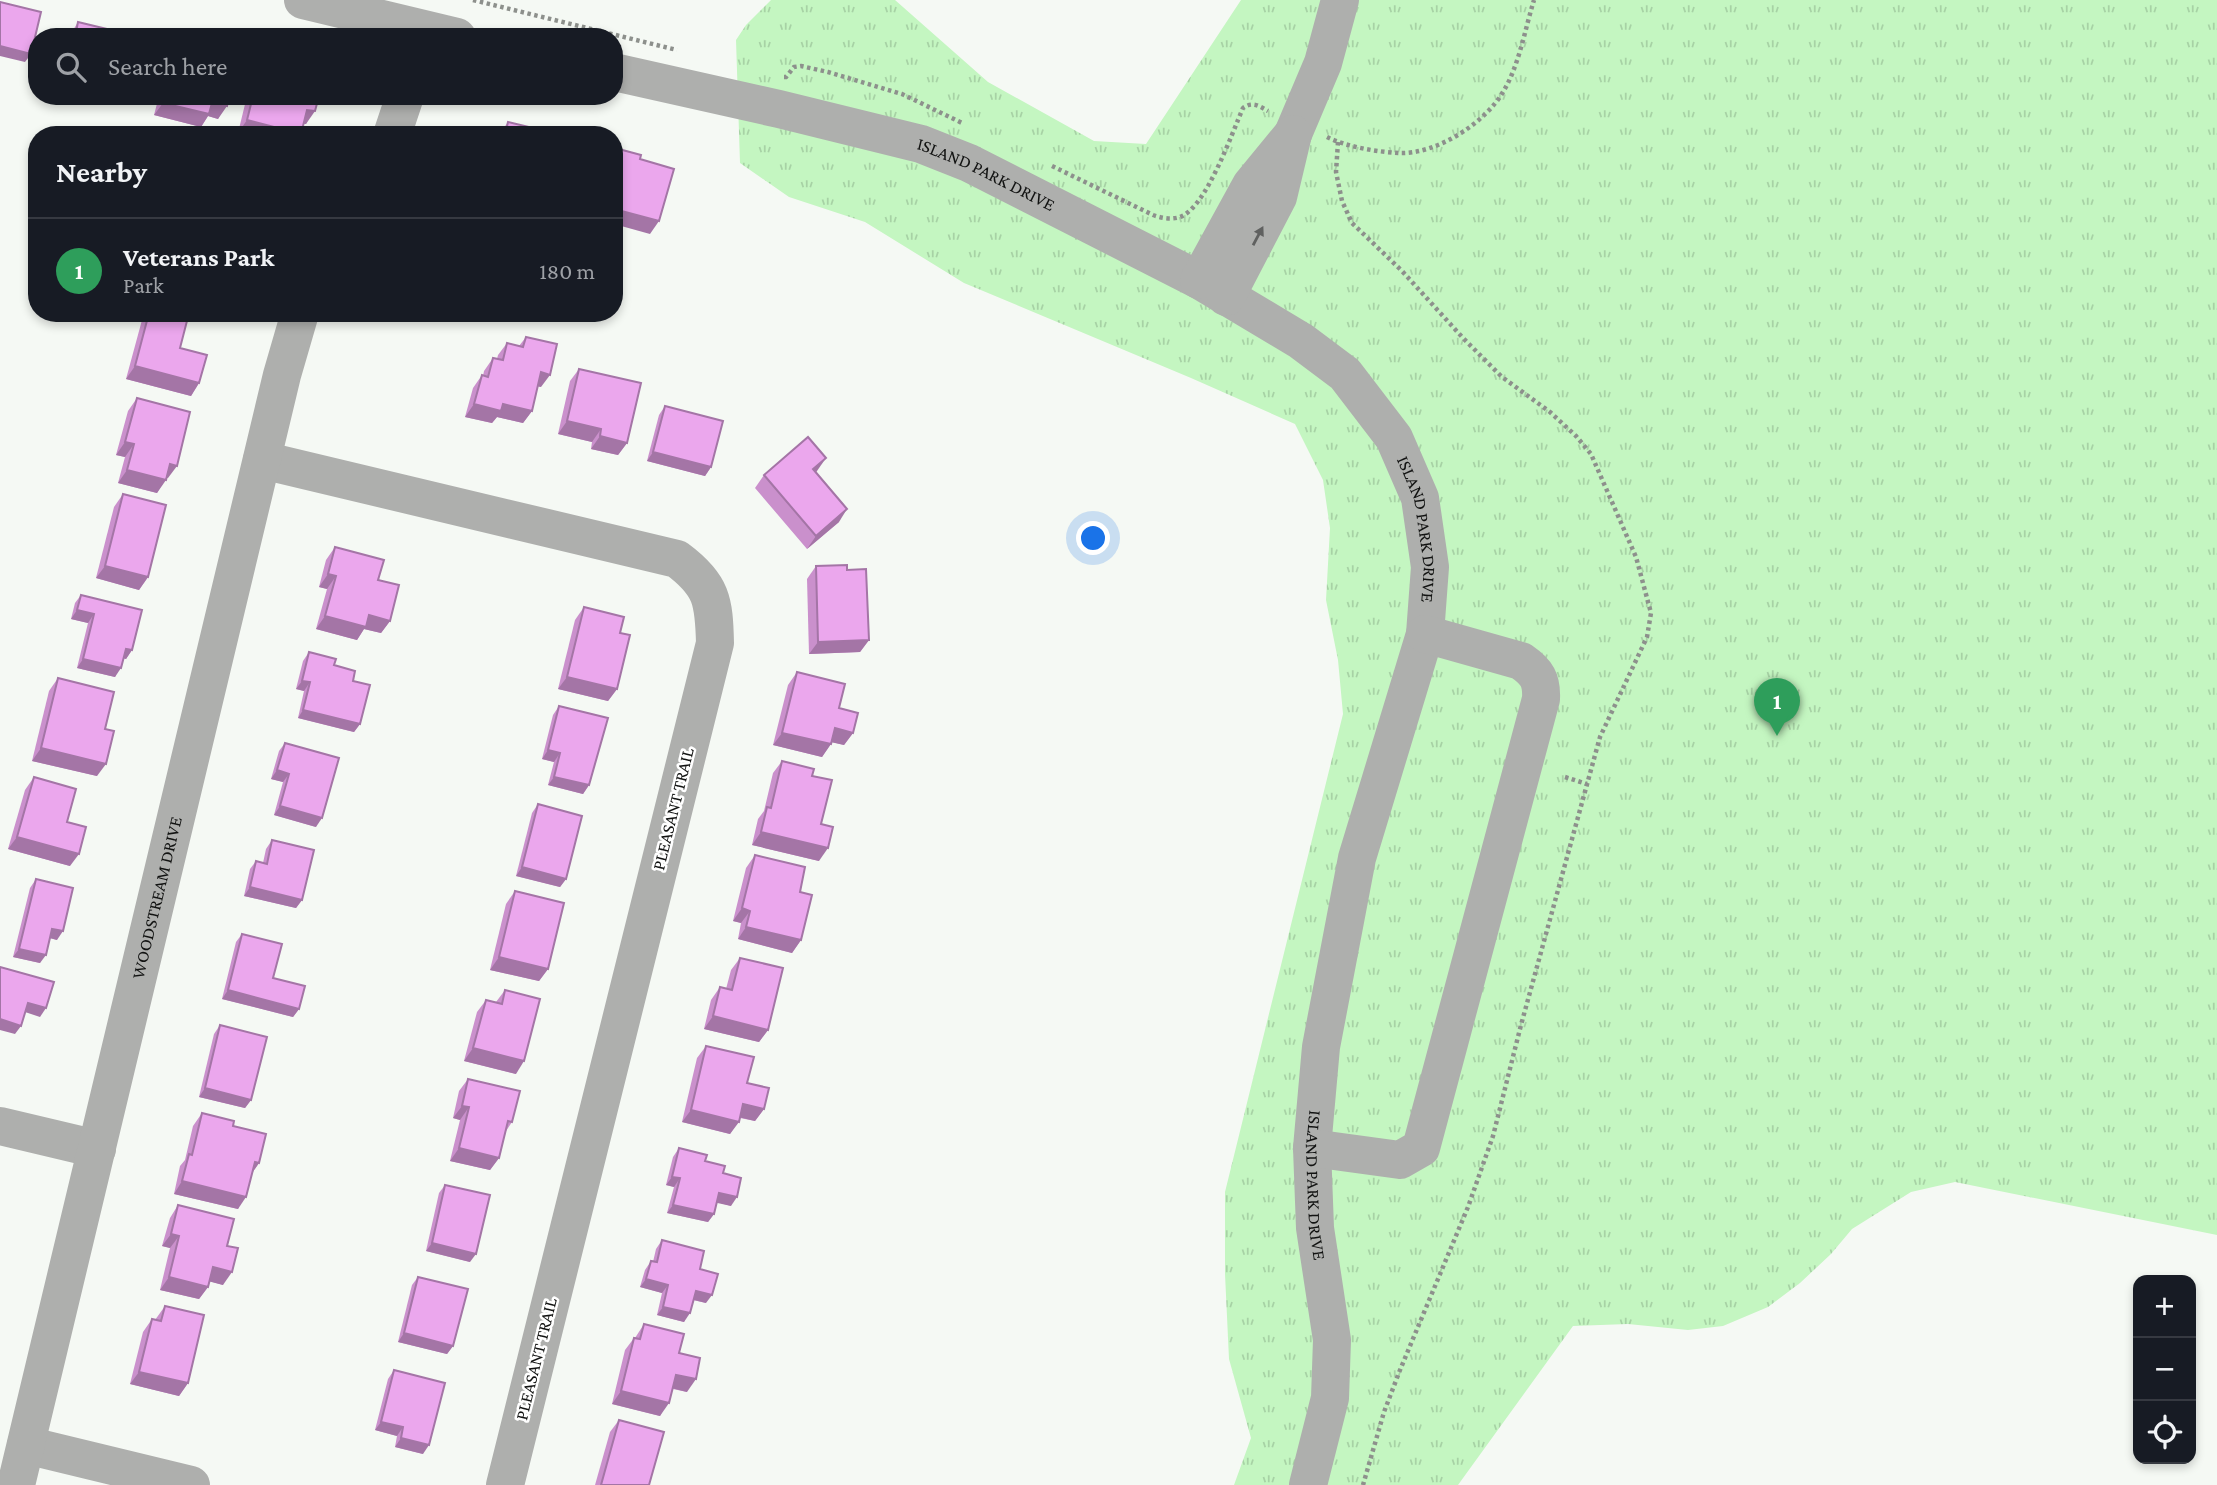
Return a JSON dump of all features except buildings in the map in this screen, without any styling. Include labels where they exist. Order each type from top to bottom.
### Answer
[{"type":"street","points":[[303,0],[420,22]]},
{"type":"street","points":[[1213,288],[1251,185],[1296,130],[1323,63],[1340,0]]},
{"type":"street","name":"ISLAND PARK DRIVE","points":[[623,74],[779,108],[922,144],[969,163],[1213,288],[1301,341],[1345,374],[1394,438],[1420,498],[1430,567],[1425,634],[1357,858],[1321,1047],[1312,1148],[1315,1228],[1332,1340],[1330,1398],[1308,1485]]},
{"type":"street","points":[[395,126],[402,105]]},
{"type":"street","name":"WOODSTREAM DRIVE","points":[[16,1485],[282,375],[297,322]]},
{"type":"street","name":"PLEASANT TRAIL","points":[[262,460],[677,559],[696,573],[708,590],[714,614],[715,643],[505,1485]]},
{"type":"street","points":[[1312,1148],[1399,1160],[1421,1148],[1541,699],[1542,685],[1534,670],[1521,661],[1425,634]]},
{"type":"street","points":[[0,1126],[97,1149]]},
{"type":"street","points":[[26,1445],[191,1485]]},
{"type":"path","points":[[473,0],[588,28]]},
{"type":"path","points":[[1051,165],[1153,215],[1180,218],[1198,202],[1212,180],[1243,108],[1249,104],[1257,105],[1296,130],[1338,142],[1402,153],[1425,148],[1453,138],[1478,122],[1504,91],[1534,0]]},
{"type":"path","points":[[623,36],[687,52]]},
{"type":"path","points":[[776,74],[786,77],[794,67],[801,66],[828,72],[902,94],[971,127]]},
{"type":"path","points":[[1338,142],[1336,172],[1342,201],[1352,223],[1402,271],[1502,377],[1550,412],[1591,454],[1636,557],[1651,613],[1647,637],[1600,737],[1493,1136],[1468,1207],[1399,1370],[1363,1485]]},
{"type":"path","points":[[1565,777],[1587,785]]},
{"type":"green space","points":[[771,0],[895,0],[988,82],[1094,141],[1146,144],[1241,0],[2217,0],[2217,1235],[1955,1182],[1911,1192],[1852,1229],[1831,1254],[1800,1283],[1768,1307],[1723,1326],[1688,1330],[1628,1324],[1573,1326],[1458,1485],[1234,1485],[1251,1438],[1229,1359],[1225,1192],[1343,714],[1338,660],[1326,600],[1330,528],[1323,480],[1295,424],[964,283],[865,222],[789,197],[740,163],[736,40],[746,25]]},
{"type":"place","name":"Veterans Park","points":[[1777,736]]}]
